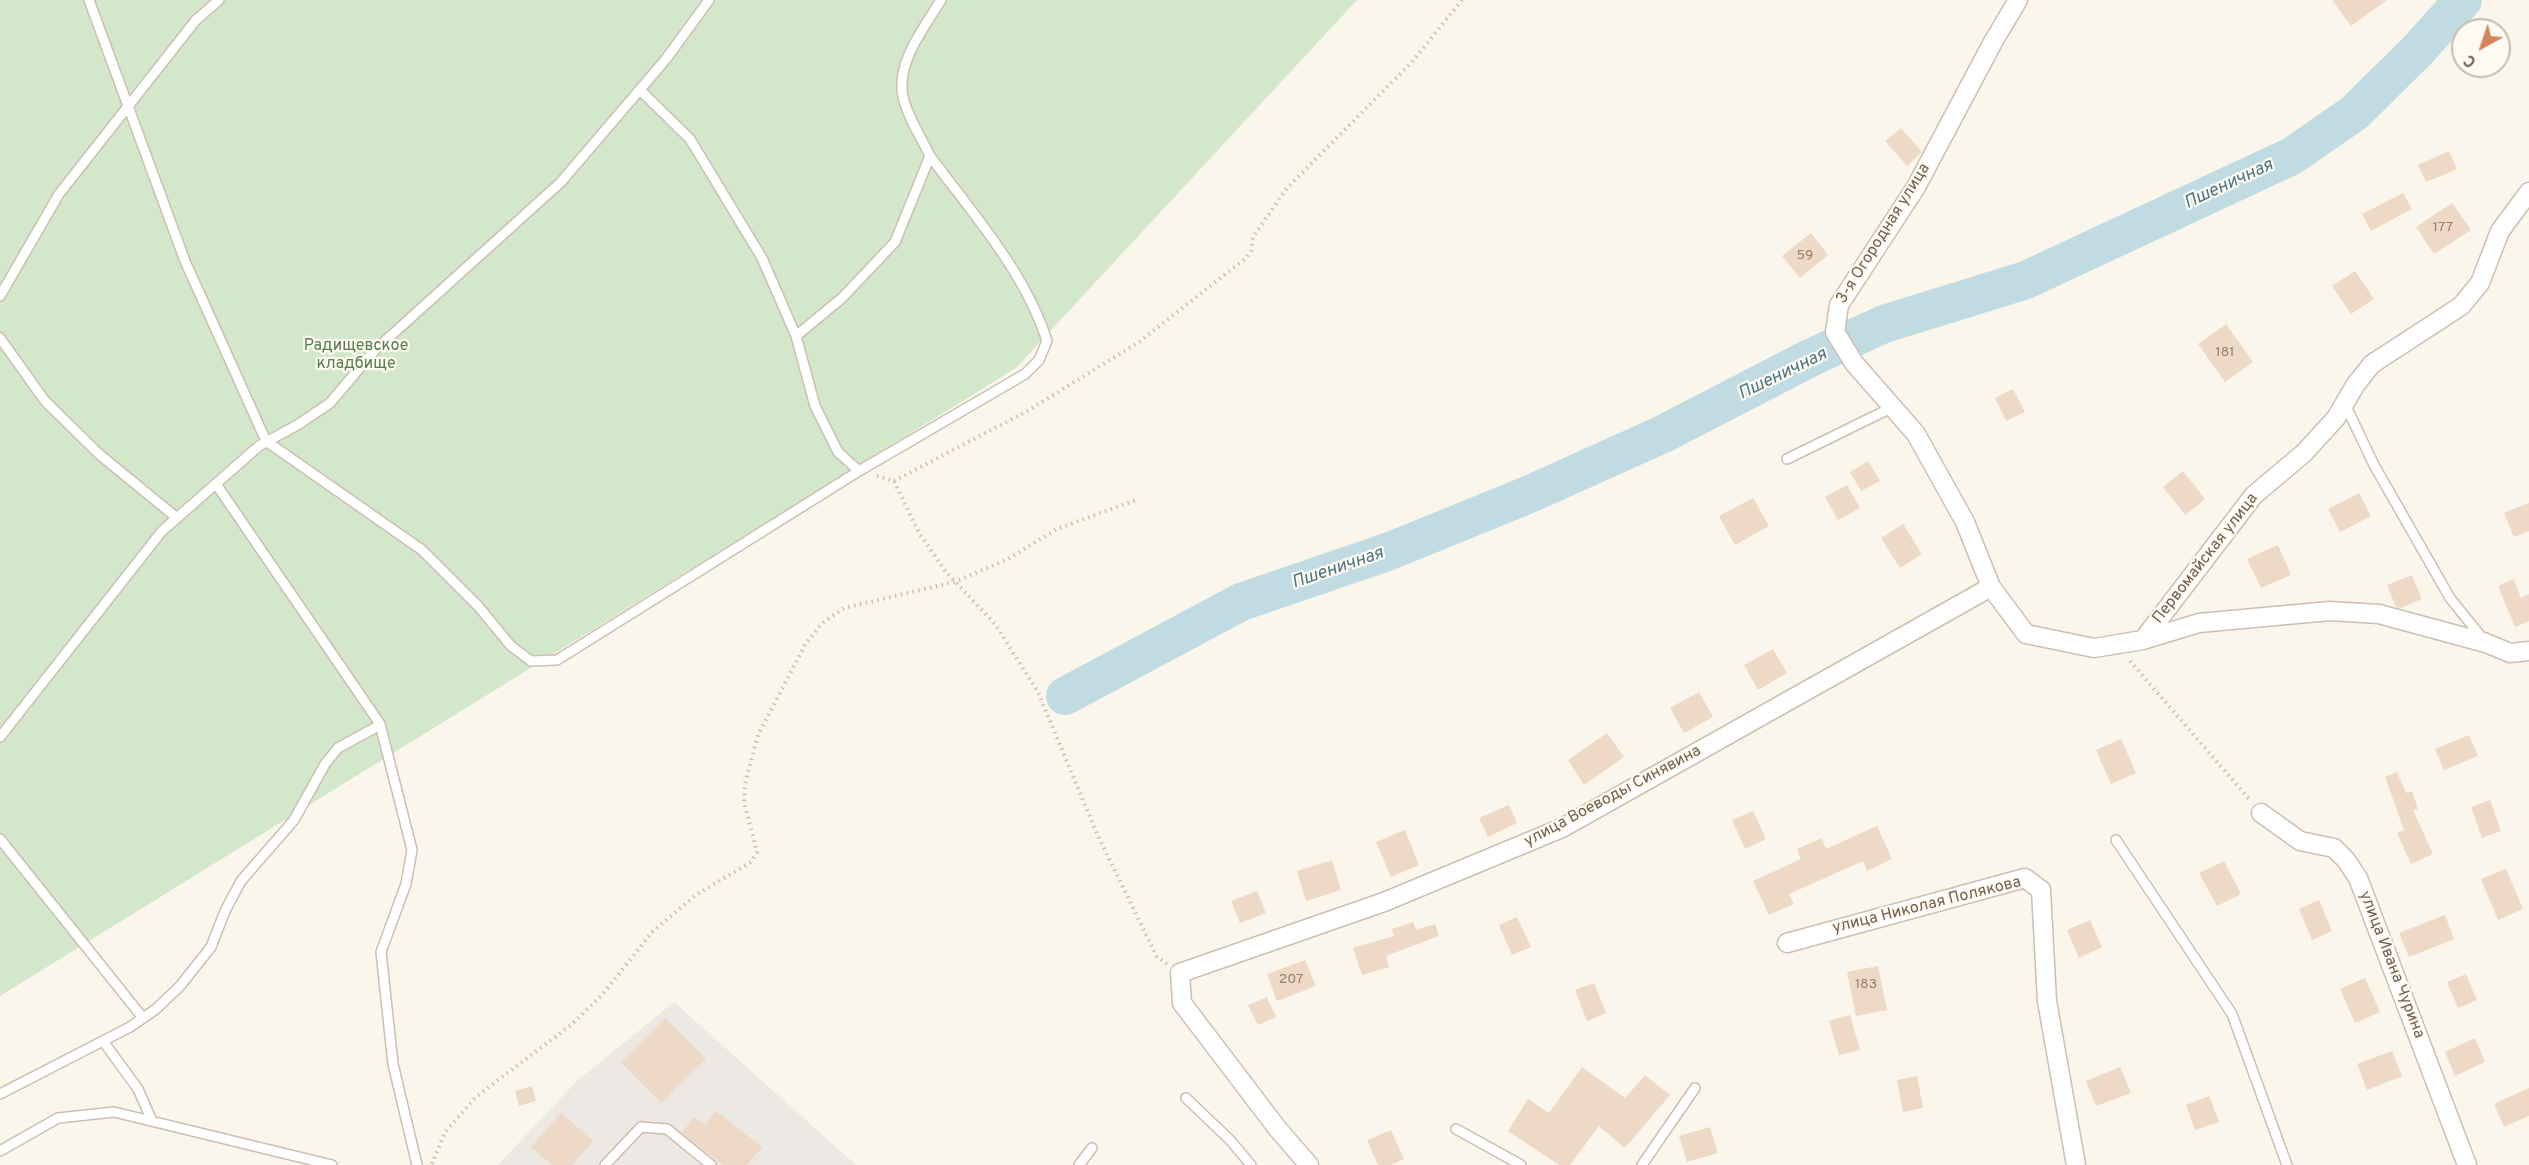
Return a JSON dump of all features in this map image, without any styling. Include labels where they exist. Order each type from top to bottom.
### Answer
[{"type":"street","name":"3-я Огородная улица","points":[[2018,0],[1992,42],[1916,186],[1839,305],[1835,332],[1854,363],[1916,434],[1965,522],[1991,587],[2026,634],[2094,648],[2143,640],[2199,623],[2330,611],[2379,614],[2486,643],[2510,653],[2529,651]]},
{"type":"street","name":"Первомайская улица","points":[[2143,640],[2254,495],[2304,453],[2336,418],[2363,374],[2372,364],[2461,306],[2480,283],[2500,231],[2529,192]]},
{"type":"street","name":"улица Воеводы Синявина","points":[[1180,972],[1384,902],[1562,828],[1991,587]]},
{"type":"street","name":"улица Ивана Чурина","points":[[2261,813],[2300,841],[2334,848],[2346,860],[2358,878],[2467,1165]]},
{"type":"street","name":"улица Николая Полякова","points":[[1787,943],[2025,878],[2041,890],[2047,1002],[2076,1165]]},
{"type":"street","points":[[1180,972],[1182,1003],[1277,1128],[1309,1165]]},
{"type":"lane","points":[[89,0],[185,261],[266,441],[422,550],[478,606],[511,646],[531,661],[557,660],[859,471],[1025,374],[1039,360],[1047,342],[1040,321],[1014,271],[930,156],[903,98],[901,77],[909,56],[941,0]]},
{"type":"lane","points":[[0,296],[59,194],[196,20],[219,0]]},
{"type":"lane","points":[[0,737],[162,531],[266,441],[299,424],[330,403],[374,351],[561,182],[666,59],[709,0]]},
{"type":"lane","points":[[640,90],[690,139],[762,258],[796,336],[815,406],[838,452],[859,471]]},
{"type":"lane","points":[[796,336],[842,298],[895,242],[930,156]]},
{"type":"lane","points":[[0,338],[45,401],[99,454],[177,519]]},
{"type":"lane","points":[[2345,404],[2374,465],[2450,598],[2486,643]]},
{"type":"lane","points":[[1787,459],[1893,407]]},
{"type":"lane","points":[[216,484],[380,725],[412,850],[406,884],[381,952],[393,1064],[417,1165]]},
{"type":"lane","points":[[0,1094],[103,1041],[156,1010],[180,986],[211,947],[225,911],[241,881],[294,820],[325,764],[338,748],[380,725]]},
{"type":"lane","points":[[0,839],[143,1018]]},
{"type":"lane","points":[[2116,840],[2232,1014],[2287,1165]]},
{"type":"lane","points":[[103,1041],[138,1089],[152,1121]]},
{"type":"lane","points":[[1642,1165],[1695,1088]]},
{"type":"lane","points":[[1186,1098],[1230,1140],[1251,1165]]},
{"type":"lane","points":[[0,1151],[58,1118],[114,1112],[332,1165]]},
{"type":"lane","points":[[605,1165],[641,1127],[667,1129],[711,1165]]},
{"type":"lane","points":[[1456,1129],[1521,1165]]},
{"type":"lane","points":[[1079,1165],[1092,1148]]},
{"type":"path","points":[[859,471],[894,481],[1029,410],[1139,342],[1246,258],[1251,251],[1253,237],[1287,188],[1412,62],[1462,0]]},
{"type":"path","points":[[894,481],[920,533],[954,582],[972,597],[995,624],[1038,692],[1097,834],[1157,957],[1180,972]]},
{"type":"path","points":[[431,1165],[445,1132],[477,1096],[571,1025],[602,995],[653,931],[696,896],[751,862],[757,852],[744,802],[745,784],[758,735],[805,645],[821,624],[844,608],[954,582],[1008,559],[1057,529],[1136,500]]},
{"type":"path","points":[[2116,645],[2261,813]]},
{"type":"shaded area","points":[[674,1002],[856,1165],[498,1165],[577,1081]]},
{"type":"green space","name":"Радищевское кладбище","points":[[0,0],[1357,0],[1016,368],[0,996]]},
{"type":"building","points":[[2332,0],[2387,0],[2351,26]]},
{"type":"building","points":[[1901,128],[1922,152],[1907,166],[1885,141]]},
{"type":"building","points":[[2449,151],[2457,169],[2426,182],[2418,165]]},
{"type":"building","points":[[2403,193],[2412,209],[2371,231],[2362,214]]},
{"type":"building","points":[[2452,203],[2471,230],[2434,254],[2416,227]]},
{"type":"building","points":[[1811,233],[1828,255],[1800,278],[1782,256]]},
{"type":"building","points":[[2355,271],[2374,299],[2351,314],[2332,286]]},
{"type":"building","points":[[2226,324],[2253,362],[2225,382],[2198,344]]},
{"type":"building","points":[[2013,389],[2025,412],[2006,421],[1995,398]]},
{"type":"building","points":[[1868,461],[1880,481],[1861,491],[1850,472]]},
{"type":"building","points":[[2183,471],[2205,499],[2185,515],[2163,487]]},
{"type":"building","points":[[1847,485],[1860,508],[1838,520],[1825,497]]},
{"type":"building","points":[[2359,493],[2371,516],[2340,532],[2328,509]]},
{"type":"building","points":[[1753,498],[1769,526],[1735,545],[1719,516]]},
{"type":"building","points":[[2529,503],[2529,531],[2514,537],[2504,513]]},
{"type":"building","points":[[1903,524],[1922,554],[1900,568],[1881,538]]},
{"type":"building","points":[[2278,545],[2291,575],[2261,588],[2247,559]]},
{"type":"building","points":[[2412,575],[2422,599],[2400,608],[2396,607],[2387,585]]},
{"type":"building","points":[[2514,579],[2521,598],[2529,594],[2529,621],[2515,627],[2498,586]]},
{"type":"building","points":[[1773,649],[1787,673],[1758,690],[1744,665]]},
{"type":"building","points":[[1699,692],[1713,717],[1684,733],[1670,708]]},
{"type":"building","points":[[1607,733],[1624,757],[1584,785],[1568,760]]},
{"type":"building","points":[[2469,735],[2478,756],[2444,770],[2435,749]]},
{"type":"building","points":[[2121,739],[2136,773],[2111,784],[2096,750]]},
{"type":"building","points":[[2397,772],[2406,793],[2412,791],[2418,809],[2413,810],[2433,854],[2411,864],[2397,833],[2404,830],[2385,777]]},
{"type":"building","points":[[2490,800],[2501,831],[2482,838],[2471,807]]},
{"type":"building","points":[[1509,805],[1517,823],[1488,837],[1479,818]]},
{"type":"building","points":[[1753,811],[1766,839],[1745,849],[1732,820]]},
{"type":"building","points":[[1877,826],[1892,859],[1867,871],[1863,861],[1789,894],[1794,904],[1769,915],[1753,881],[1801,859],[1797,849],[1822,838],[1826,849]]},
{"type":"building","points":[[1405,830],[1419,865],[1391,877],[1376,842]]},
{"type":"building","points":[[1332,860],[1341,890],[1306,901],[1297,871]]},
{"type":"building","points":[[2224,861],[2241,894],[2217,906],[2199,873]]},
{"type":"building","points":[[2506,869],[2523,909],[2498,920],[2481,879]]},
{"type":"building","points":[[1257,891],[1266,913],[1240,923],[1231,901]]},
{"type":"building","points":[[2319,900],[2332,931],[2312,940],[2299,909]]},
{"type":"building","points":[[2445,915],[2454,939],[2409,957],[2399,933]]},
{"type":"building","points":[[1517,917],[1531,947],[1512,955],[1499,925]]},
{"type":"building","points":[[2090,920],[2102,947],[2079,958],[2067,930]]},
{"type":"building","points":[[1413,922],[1416,930],[1435,924],[1439,936],[1386,956],[1389,967],[1362,975],[1353,948],[1394,936],[1392,929]]},
{"type":"building","points":[[1305,960],[1316,986],[1277,1001],[1267,974]]},
{"type":"building","points":[[1878,966],[1887,1010],[1856,1016],[1847,972]]},
{"type":"building","points":[[2466,974],[2477,1000],[2458,1008],[2447,982]]},
{"type":"building","points":[[2365,978],[2380,1012],[2355,1023],[2340,989]]},
{"type":"building","points":[[1594,983],[1606,1013],[1587,1021],[1575,990]]},
{"type":"building","points":[[1267,997],[1276,1017],[1258,1025],[1248,1005]]},
{"type":"building","points":[[1850,1015],[1860,1050],[1839,1055],[1829,1021]]},
{"type":"building","points":[[665,1018],[706,1059],[661,1103],[621,1062]]},
{"type":"building","points":[[2475,1038],[2485,1062],[2455,1076],[2445,1052]]},
{"type":"building","points":[[2392,1051],[2402,1076],[2367,1090],[2357,1064]]},
{"type":"building","points":[[1582,1067],[1625,1098],[1645,1075],[1670,1095],[1625,1148],[1599,1126],[1570,1165],[1559,1165],[1508,1131],[1528,1099],[1549,1113]]},
{"type":"building","points":[[2120,1067],[2131,1093],[2096,1106],[2086,1081]]},
{"type":"building","points":[[1917,1076],[1923,1108],[1903,1112],[1897,1080]]},
{"type":"building","points":[[532,1086],[536,1101],[519,1106],[515,1091]]},
{"type":"building","points":[[2529,1088],[2529,1116],[2504,1127],[2494,1104]]},
{"type":"building","points":[[2209,1096],[2219,1122],[2195,1130],[2186,1105]]},
{"type":"building","points":[[716,1111],[762,1147],[747,1165],[723,1165],[682,1133],[694,1117],[705,1125]]},
{"type":"building","points":[[561,1113],[593,1141],[572,1165],[552,1165],[531,1147]]},
{"type":"building","points":[[1710,1127],[1718,1153],[1687,1162],[1679,1136]]},
{"type":"building","points":[[1391,1130],[1404,1159],[1391,1165],[1378,1165],[1367,1140]]},
{"type":"waterway","name":"Пшеничная","points":[[1065,696],[1241,602],[1390,551],[1530,494],[1663,434],[1812,357],[1884,324],[2026,280],[2292,156],[2354,113],[2416,52],[2463,0]]}]
